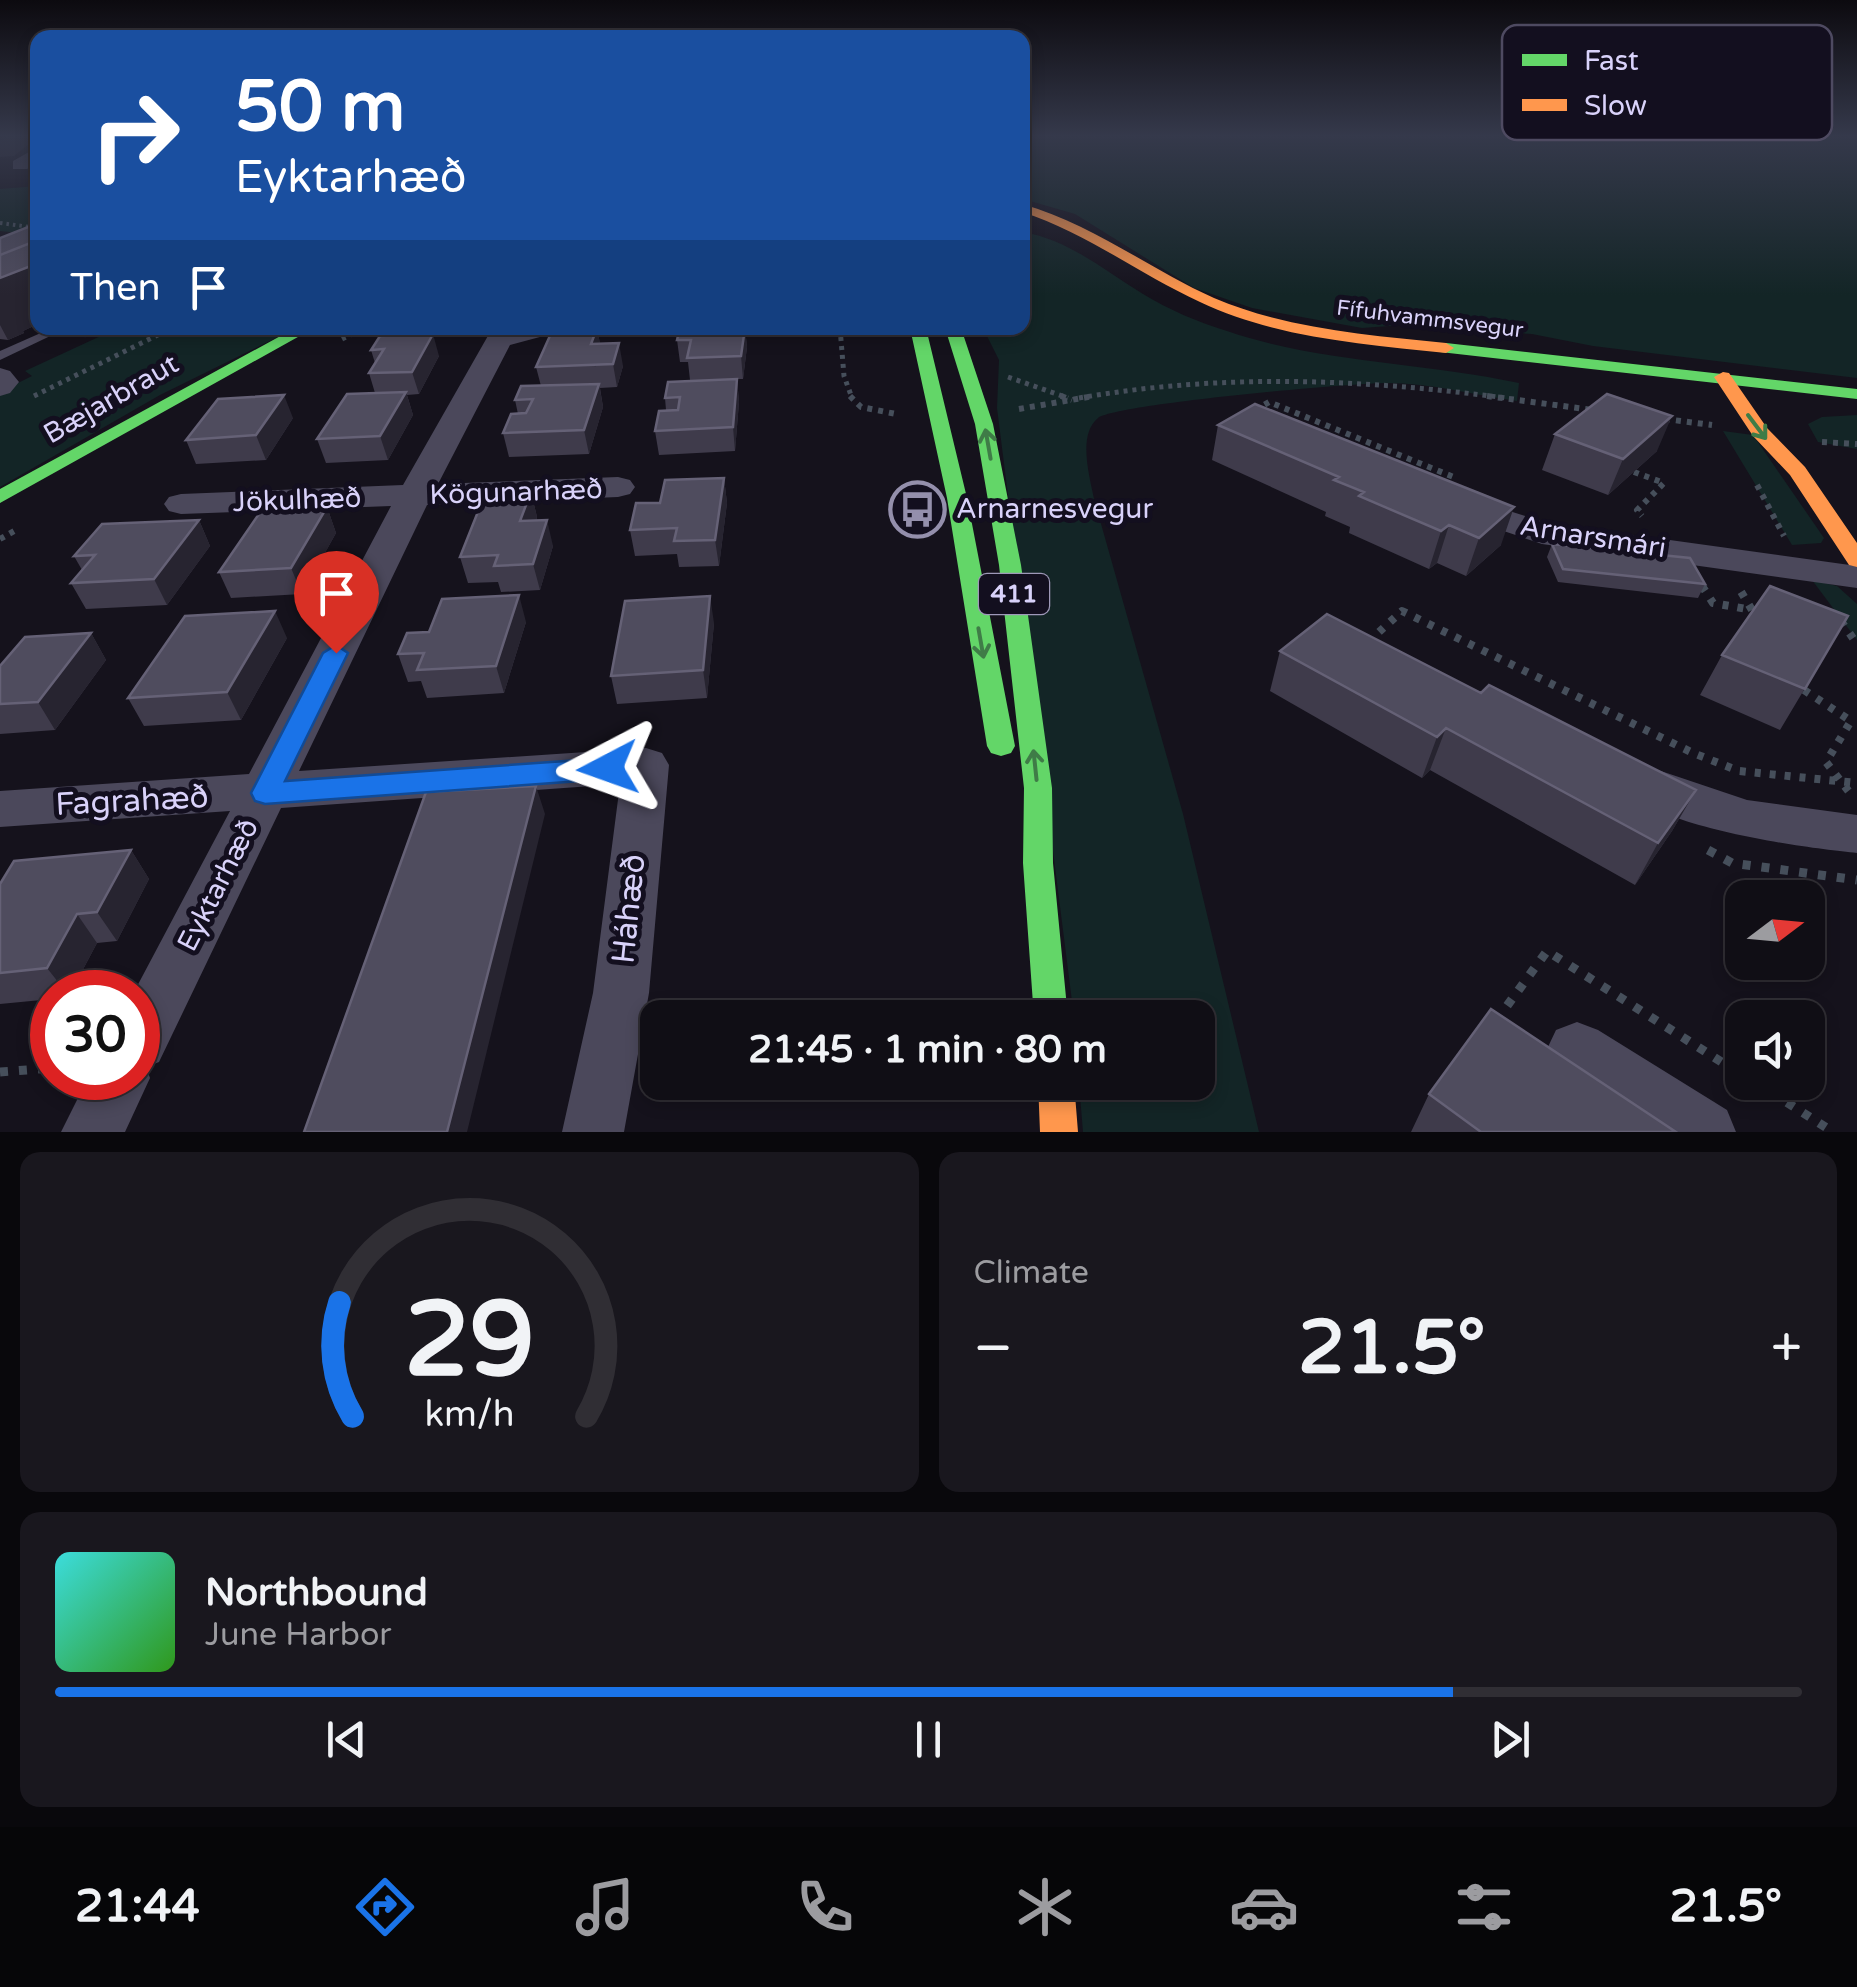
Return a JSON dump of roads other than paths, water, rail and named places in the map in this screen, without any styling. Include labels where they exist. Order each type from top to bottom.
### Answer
[{"type":"main road","name":"Fífuhvammsvegur","points":[[1030,211],[1098,233],[1168,280],[1212,302],[1300,327],[1728,385],[1772,403],[1857,407]]},
{"type":"main road","name":"Fífuhvammsvegur","points":[[1030,225],[1080,243],[1164,296],[1214,317],[1291,340],[1728,385]]},
{"type":"main road","name":"Bæjarbraut","points":[[0,497],[293,335]]},
{"type":"main road","name":"411","points":[[920,335],[956,498],[992,708],[1010,783],[1038,863]]},
{"type":"main road","name":"411","points":[[955,335],[984,424],[1010,565],[1038,788],[1038,863],[1049,1000]]},
{"type":"main road","points":[[1728,385],[1760,432],[1798,472],[1857,560]]},
{"type":"main road","name":"Fífuhvammsvegur","points":[[1772,403],[1857,394]]},
{"type":"main road","points":[[1772,403],[1798,454],[1798,472]]},
{"type":"main road","points":[[1057,1100],[1059,1132]]},
{"type":"street","name":"Eyktarhæð","points":[[160,1000],[414,496],[499,340],[517,335]]},
{"type":"street","points":[[0,378],[9,396]]},
{"type":"street","name":"Kögunarhæð","points":[[414,496],[618,487]]},
{"type":"street","name":"Arnarsmári","points":[[1435,495],[1502,522],[1542,533],[1857,577]]},
{"type":"street","name":"Jökulhæð","points":[[181,504],[414,496]]},
{"type":"street","points":[[1605,763],[1669,796],[1744,821],[1857,834]]},
{"type":"street","name":"Háhæð","points":[[265,793],[646,766],[620,993],[593,1132]]},
{"type":"street","name":"Fagrahæð","points":[[0,809],[265,793]]},
{"type":"street","points":[[1577,1048],[1705,1132]]},
{"type":"street","points":[[92,1132],[109,1100]]},
{"type":"lane","points":[[0,356],[46,335]]},
{"type":"place","name":"Arnarnesvegur","points":[[917,509]]}]
